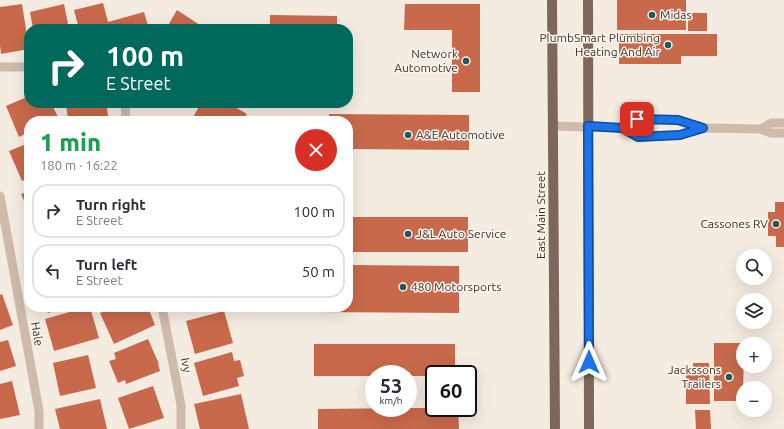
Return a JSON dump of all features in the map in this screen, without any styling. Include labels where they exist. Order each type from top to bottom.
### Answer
[{"type":"main road","name":"East Main Street","points":[[552,0],[555,429]]},
{"type":"main road","points":[[588,0],[589,429]]},
{"type":"lane","points":[[0,67],[24,67]]},
{"type":"lane","points":[[622,128],[637,119],[678,120],[703,128],[761,129],[771,133],[784,133]]},
{"type":"lane","points":[[761,129],[771,123],[784,123]]},
{"type":"lane","points":[[553,126],[622,128],[638,137],[680,135],[703,128]]},
{"type":"lane","name":"Hale","points":[[0,196],[39,411],[39,429]]},
{"type":"lane","name":"Ivy","points":[[163,312],[181,405],[181,429]]},
{"type":"building","name":"Midas","points":[[617,0],[686,0],[686,30],[617,30]]},
{"type":"building","points":[[103,3],[108,22],[144,12],[148,24],[78,24],[74,10]]},
{"type":"building","points":[[22,4],[25,24],[24,50],[1,54],[0,7]]},
{"type":"building","points":[[64,4],[68,24],[32,24],[30,12]]},
{"type":"building","name":"Network Automotive","points":[[405,4],[480,4],[480,92],[452,92],[452,30],[404,30]]},
{"type":"building","points":[[177,10],[198,24],[169,24]]},
{"type":"building","points":[[688,13],[707,13],[707,31],[688,31]]},
{"type":"building","points":[[270,15],[337,16],[337,24],[270,24]]},
{"type":"building","name":"PlumbSmart Plumbing Heating And Air","points":[[619,34],[717,34],[717,56],[681,56],[681,64],[619,64]]},
{"type":"building","points":[[24,98],[24,108],[54,108],[58,116],[24,116],[24,134],[19,137],[6,106]]},
{"type":"building","points":[[67,108],[107,108],[108,116],[67,116]]},
{"type":"building","points":[[198,108],[237,108],[247,114],[246,116],[194,116]]},
{"type":"building","name":"A&E Automotive","points":[[329,114],[469,115],[469,150],[353,149],[353,116],[329,116]]},
{"type":"building","points":[[24,145],[24,180],[22,181],[9,151]]},
{"type":"building","points":[[24,193],[24,201],[21,194]]},
{"type":"building","name":"Cassones RV","points":[[775,202],[784,202],[784,247],[776,247],[776,236],[768,236],[768,212],[775,212]]},
{"type":"building","name":"J&L Auto Service","points":[[353,217],[468,217],[468,252],[353,252]]},
{"type":"building","name":"480 Motorsports","points":[[353,265],[459,266],[459,313],[317,312],[353,312]]},
{"type":"building","points":[[2,294],[13,325],[0,330],[0,295]]},
{"type":"building","points":[[70,312],[91,312],[99,338],[54,351],[45,319]]},
{"type":"building","points":[[150,312],[155,325],[114,344],[100,313]]},
{"type":"building","points":[[224,312],[233,343],[195,354],[186,321]]},
{"type":"building","points":[[148,339],[159,364],[160,371],[126,384],[125,380],[118,383],[109,361],[116,359],[114,353]]},
{"type":"building","points":[[8,340],[16,366],[0,371],[0,342]]},
{"type":"building","name":"Jackssons Trailers","points":[[714,343],[736,343],[736,373],[743,373],[743,381],[736,381],[736,401],[714,401]]},
{"type":"building","points":[[314,344],[455,344],[455,365],[425,365],[425,376],[417,376],[417,365],[365,365],[365,376],[314,376]]},
{"type":"building","points":[[232,352],[234,361],[240,360],[244,376],[237,378],[239,386],[203,396],[194,363]]},
{"type":"building","points":[[88,355],[96,388],[60,396],[53,363]]},
{"type":"building","points":[[693,363],[709,363],[710,404],[686,404],[686,372],[693,372]]},
{"type":"building","points":[[12,381],[20,415],[0,419],[0,384]]},
{"type":"building","points":[[153,386],[164,418],[129,429],[118,398]]},
{"type":"building","points":[[241,394],[249,429],[200,429],[194,404]]},
{"type":"building","points":[[100,399],[107,429],[60,429],[55,409]]},
{"type":"building","points":[[365,408],[365,417],[417,417],[417,408],[425,408],[425,417],[458,417],[459,429],[318,429],[318,409]]},
{"type":"building","points":[[695,410],[710,410],[711,429],[696,429]]},
{"type":"place","name":"Midas","points":[[652,15]]},
{"type":"place","name":"PlumbSmart Plumbing Heating And Air","points":[[668,45]]},
{"type":"place","name":"Network Automotive","points":[[466,61]]},
{"type":"place","name":"A&E Automotive","points":[[408,135]]},
{"type":"place","name":"Cassones RV","points":[[776,224]]},
{"type":"place","name":"J&L Auto Service","points":[[408,234]]},
{"type":"place","name":"480 Motorsports","points":[[403,287]]},
{"type":"place","name":"Jackssons Trailers","points":[[729,377]]},
{"type":"route","points":[[589,362],[588,126],[622,128],[638,137],[680,135],[703,128],[678,120],[637,119]]}]
